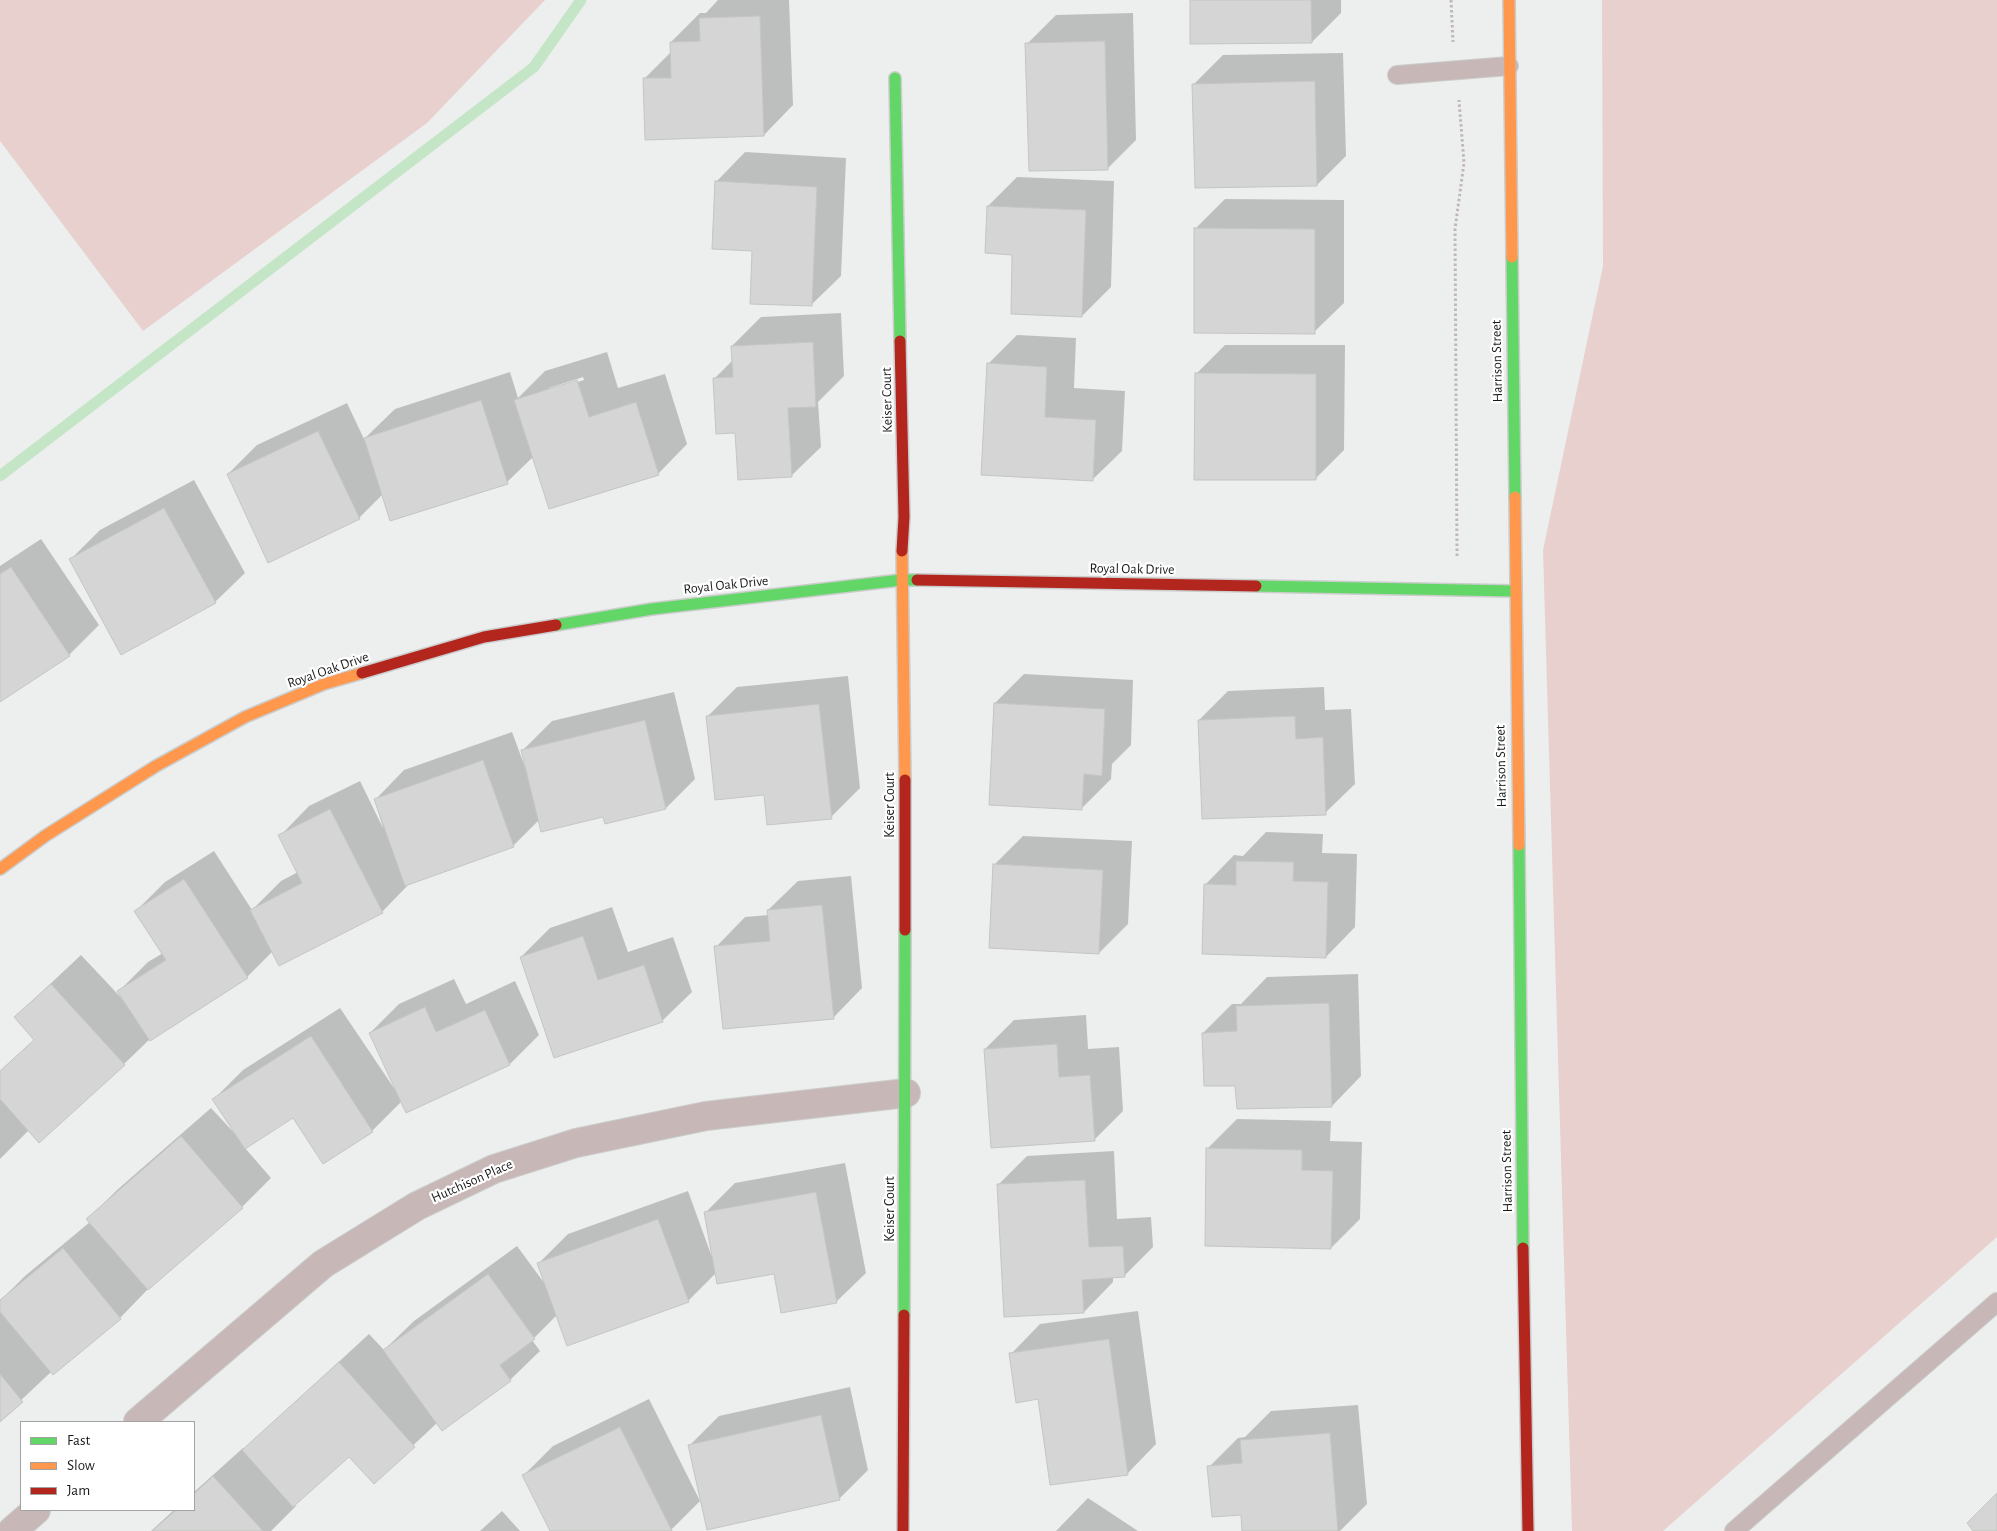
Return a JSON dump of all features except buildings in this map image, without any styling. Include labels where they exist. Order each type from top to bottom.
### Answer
[{"type":"street","name":"Harrison Street","points":[[1509,0],[1514,591],[1526,1511],[1528,1531]]},
{"type":"street","name":"Keiser Court","points":[[895,78],[904,508],[902,580],[906,1093],[903,1531]]},
{"type":"street","name":"Royal Oak Drive","points":[[0,869],[45,836],[156,766],[245,717],[324,684],[484,637],[652,608],[902,580],[1514,591]]},
{"type":"street","name":"Hutchison Place","points":[[139,1421],[323,1264],[417,1206],[494,1169],[576,1142],[706,1116],[906,1093]]},
{"type":"street","points":[[12,1531],[35,1511]]},
{"type":"lane","points":[[1397,75],[1509,66]]},
{"type":"lane","points":[[1734,1531],[1997,1302]]},
{"type":"path","points":[[1451,0],[1464,163],[1455,229],[1457,557]]},
{"type":"shaded area","points":[[0,0],[545,0],[427,123],[143,331],[0,141]]},
{"type":"shaded area","points":[[1602,0],[1997,0],[1997,1237],[1663,1531],[1572,1531],[1543,550],[1603,266]]},
{"type":"waterway","points":[[0,476],[534,67],[581,0]]},
{"type":"traffic: fast","points":[[895,78],[900,341]]},
{"type":"traffic: fast","points":[[1512,257],[1515,497]]},
{"type":"traffic: fast","points":[[556,625],[652,609],[901,580],[917,580]]},
{"type":"traffic: fast","points":[[1256,586],[1514,591]]},
{"type":"traffic: fast","points":[[1519,845],[1523,1248]]},
{"type":"traffic: fast","points":[[904,1315],[905,930]]},
{"type":"traffic: slow","points":[[1509,0],[1512,257]]},
{"type":"traffic: slow","points":[[1515,497],[1519,845]]},
{"type":"traffic: slow","points":[[902,551],[905,780]]},
{"type":"traffic: slow","points":[[0,869],[45,836],[156,766],[245,717],[324,684],[362,673]]},
{"type":"traffic: jam","points":[[900,341],[904,517],[902,551]]},
{"type":"traffic: jam","points":[[917,580],[1256,586]]},
{"type":"traffic: jam","points":[[362,673],[484,637],[556,625]]},
{"type":"traffic: jam","points":[[905,780],[905,930]]},
{"type":"traffic: jam","points":[[1523,1248],[1528,1531]]},
{"type":"traffic: jam","points":[[903,1531],[904,1315]]}]
